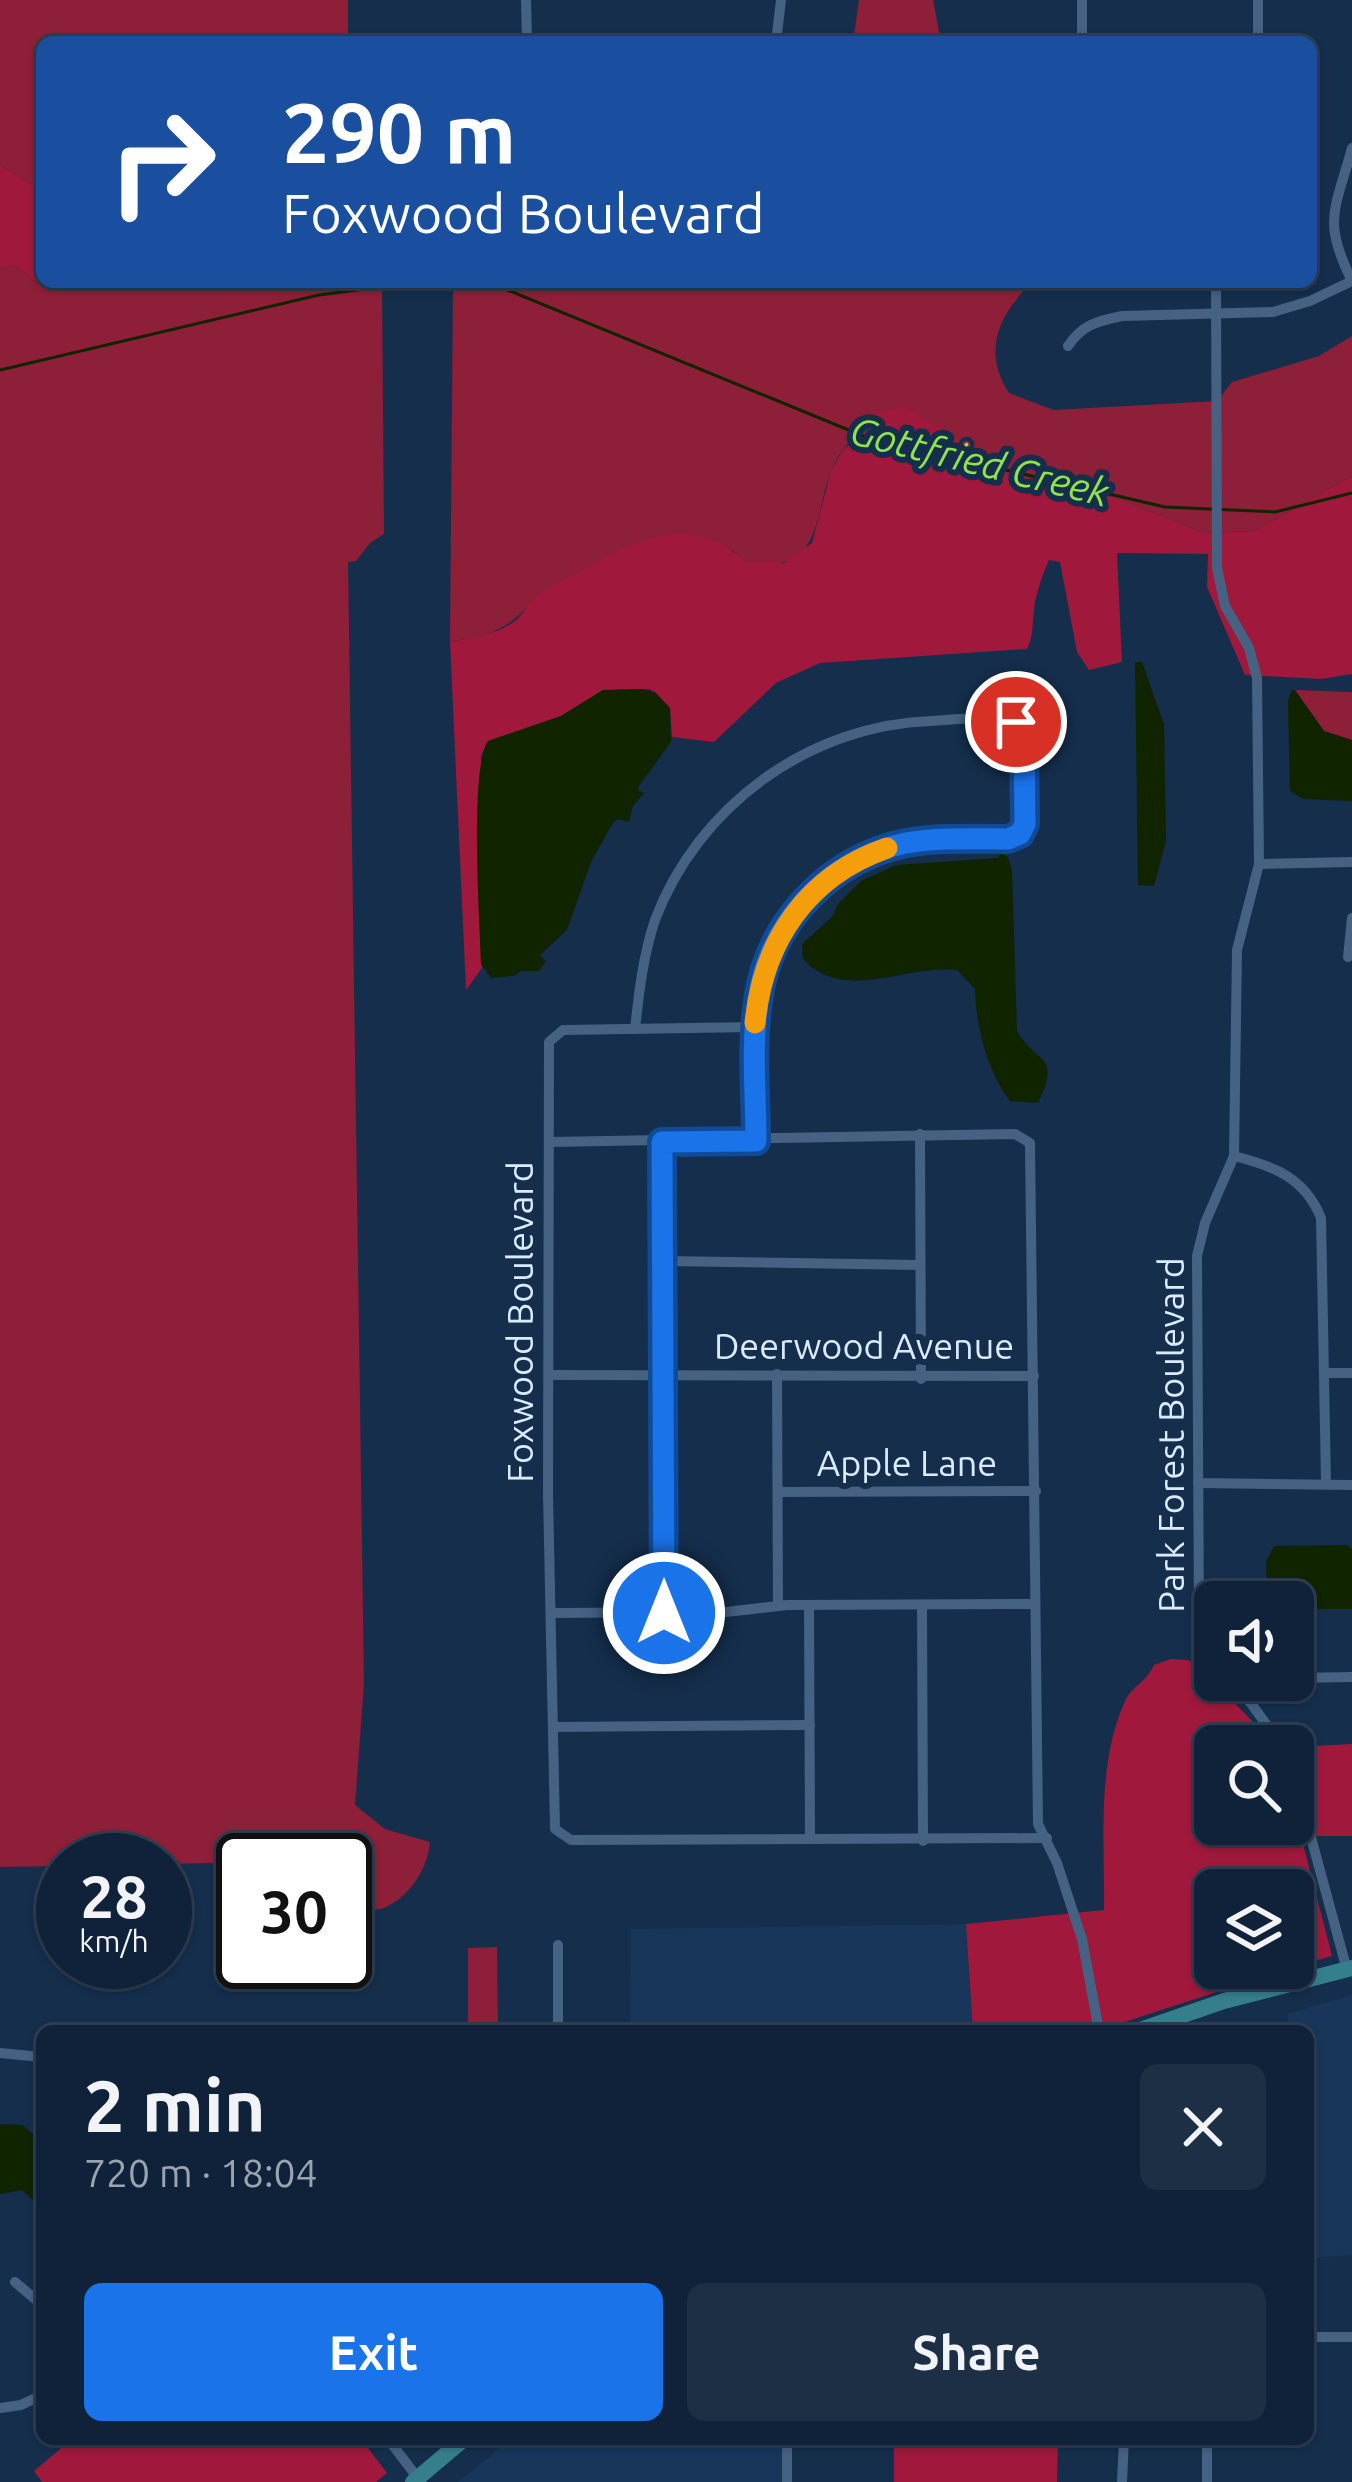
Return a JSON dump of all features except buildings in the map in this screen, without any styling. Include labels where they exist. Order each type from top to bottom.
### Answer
[{"type":"main road","points":[[1154,2025],[1224,2001],[1349,1969]]},
{"type":"main road","points":[[410,2480],[456,2445]]},
{"type":"street","points":[[526,0],[527,36]]},
{"type":"street","points":[[777,36],[782,0]]},
{"type":"street","points":[[1082,0],[1082,36]]},
{"type":"street","points":[[1258,0],[1258,36]]},
{"type":"street","points":[[1068,346],[1083,328],[1101,320],[1287,309],[1352,281],[1335,247],[1332,223],[1352,148]]},
{"type":"street","name":"Park Forest Boulevard","points":[[1199,1581],[1197,1256],[1205,1223],[1234,1156],[1237,950],[1258,864],[1257,678],[1249,648],[1226,606],[1217,568],[1216,288]]},
{"type":"street","points":[[635,1029],[646,950],[668,891],[704,835],[753,787],[807,752],[868,730],[927,721],[1016,722],[1024,734],[1025,824],[1020,834],[1008,839],[902,844],[865,856],[801,904],[776,942],[761,984],[755,1027],[756,1141]]},
{"type":"street","points":[[1258,864],[1352,862]]},
{"type":"street","points":[[1348,957],[1352,918]]},
{"type":"street","points":[[549,1142],[549,1045],[563,1030],[755,1027]]},
{"type":"street","points":[[920,1134],[921,1379]]},
{"type":"street","name":"Foxwood Boulevard","points":[[1047,1838],[564,1838],[553,1824],[549,1142],[1015,1134],[1030,1143],[1038,1824],[1047,1838],[1082,1939],[1098,2025]]},
{"type":"street","points":[[662,1142],[664,1613]]},
{"type":"street","points":[[1234,1156],[1276,1168],[1292,1178],[1308,1192],[1319,1213],[1324,1231],[1326,1482]]},
{"type":"street","points":[[663,1262],[920,1265]]},
{"type":"street","points":[[1326,1373],[1352,1372]]},
{"type":"street","points":[[777,1374],[778,1606]]},
{"type":"street","name":"Deerwood Avenue","points":[[550,1375],[1034,1376]]},
{"type":"street","points":[[1198,1483],[1352,1485]]},
{"type":"street","name":"Apple Lane","points":[[778,1492],[1036,1491]]},
{"type":"street","points":[[552,1613],[1035,1604]]},
{"type":"street","points":[[922,1605],[923,1841]]},
{"type":"street","points":[[809,1606],[810,1838]]},
{"type":"street","points":[[1314,1678],[1352,1677]]},
{"type":"street","points":[[1250,1702],[1267,1725]]},
{"type":"street","points":[[553,1727],[810,1726]]},
{"type":"street","points":[[1314,1845],[1349,1969]]},
{"type":"street","points":[[557,1946],[557,2025]]},
{"type":"street","points":[[0,2053],[36,2056]]},
{"type":"street","points":[[16,2282],[36,2300]]},
{"type":"street","points":[[1314,2337],[1352,2337]]},
{"type":"street","points":[[0,2408],[36,2398]]},
{"type":"street","points":[[391,2445],[410,2480]]},
{"type":"street","points":[[787,2445],[787,2482]]},
{"type":"street","points":[[1122,2482],[1124,2445]]},
{"type":"street","points":[[1207,2445],[1208,2482]]},
{"type":"shaded area","points":[[0,0],[348,0],[348,36],[36,36],[36,187],[0,165]]},
{"type":"shaded area","points":[[859,0],[933,0],[940,36],[854,36]]},
{"type":"shaded area","points":[[0,165],[36,187],[36,278],[14,265],[0,265]]},
{"type":"shaded area","points":[[0,265],[14,265],[36,278],[36,288],[382,288],[384,534],[356,561],[348,562],[364,1684],[355,1805],[385,1829],[430,1842],[426,1862],[403,1896],[372,1910],[372,1833],[216,1833],[216,1863],[192,1863],[192,1833],[36,1833],[36,1866],[0,1867]]},
{"type":"shaded area","points":[[453,288],[1027,288],[1003,320],[996,362],[1009,393],[1054,410],[1217,401],[1232,382],[1319,356],[1352,336],[1352,476],[1254,531],[1204,533],[1114,497],[1040,489],[1016,473],[875,415],[832,469],[815,530],[794,558],[775,564],[746,562],[732,550],[535,598],[498,630],[450,641]]},
{"type":"shaded area","points":[[903,406],[1040,489],[1114,497],[1204,533],[1254,531],[1352,476],[1352,674],[1321,679],[1245,675],[1207,587],[1208,554],[1117,553],[1122,662],[1089,670],[1077,652],[1060,562],[1049,560],[1036,596],[1027,649],[820,663],[776,683],[714,742],[672,737],[670,708],[650,689],[603,690],[561,716],[488,741],[481,756],[482,968],[466,990],[450,641],[505,627],[548,588],[625,548],[666,535],[706,538],[746,562],[784,563],[812,543],[831,471],[843,450],[875,415]]},
{"type":"shaded area","points":[[1135,662],[1142,662],[1164,724],[1166,841],[1154,886],[1138,885]]},
{"type":"shaded area","points":[[603,690],[655,692],[670,708],[671,742],[639,786],[644,793],[633,806],[629,822],[618,819],[613,823],[591,862],[567,930],[540,955],[546,961],[539,971],[491,978],[481,964],[477,848],[479,782],[488,741],[561,716]]},
{"type":"shaded area","points":[[1292,690],[1324,731],[1352,740],[1352,801],[1303,799],[1290,791],[1288,701]]},
{"type":"shaded area","points":[[1295,690],[1352,692],[1352,740],[1324,731]]},
{"type":"shaded area","points":[[1001,853],[1008,857],[1012,870],[1017,1031],[1047,1067],[1038,1103],[1010,1101],[1002,1089],[984,1048],[975,989],[957,970],[857,981],[820,972],[803,959],[802,944],[861,881],[896,865],[998,858]]},
{"type":"shaded area","points":[[1347,1545],[1352,1549],[1352,1609],[1314,1609],[1314,1581],[1267,1581],[1266,1562],[1274,1546]]},
{"type":"shaded area","points":[[1188,1660],[1194,1664],[1194,1701],[1233,1701],[1256,1725],[1194,1725],[1194,1845],[1303,1845],[1310,1869],[1194,1869],[1194,1989],[1226,1989],[1115,2025],[973,2025],[966,1924],[1104,1910],[1104,1804],[1110,1751],[1125,1701],[1154,1665]]},
{"type":"shaded area","points":[[1352,1744],[1352,1836],[1314,1836],[1314,1746]]},
{"type":"shaded area","points":[[1314,1886],[1332,1956],[1314,1961]]},
{"type":"shaded area","points":[[966,1924],[973,2025],[630,2025],[631,1929]]},
{"type":"shaded area","points":[[497,1947],[498,2025],[468,2025],[468,1948]]},
{"type":"shaded area","points":[[1352,1995],[1352,2255],[1314,2258],[1314,2025],[1288,2025],[1287,2014]]},
{"type":"shaded area","points":[[0,2124],[22,2125],[36,2136],[36,2203],[22,2190],[0,2194]]},
{"type":"shaded area","points":[[65,2445],[366,2445],[387,2473],[376,2482],[42,2482],[34,2471]]},
{"type":"shaded area","points":[[504,2445],[792,2445],[792,2482],[458,2482]]},
{"type":"shaded area","points":[[894,2445],[1058,2445],[1057,2482],[894,2482]]},
{"type":"waterway","name":"Gottfried Creek","points":[[0,370],[319,295],[372,288]]},
{"type":"waterway","name":"Gottfried Creek","points":[[503,288],[868,438],[1165,507],[1275,512],[1352,493]]},
{"type":"slow traffic","points":[[755,1023],[768,961],[788,921],[835,874],[887,848]]},
{"type":"route","points":[[664,1613],[662,1142],[756,1141],[755,1027],[761,984],[788,921],[818,887],[865,856],[902,844],[1008,839],[1020,834],[1025,824],[1024,734],[1016,722]]}]
